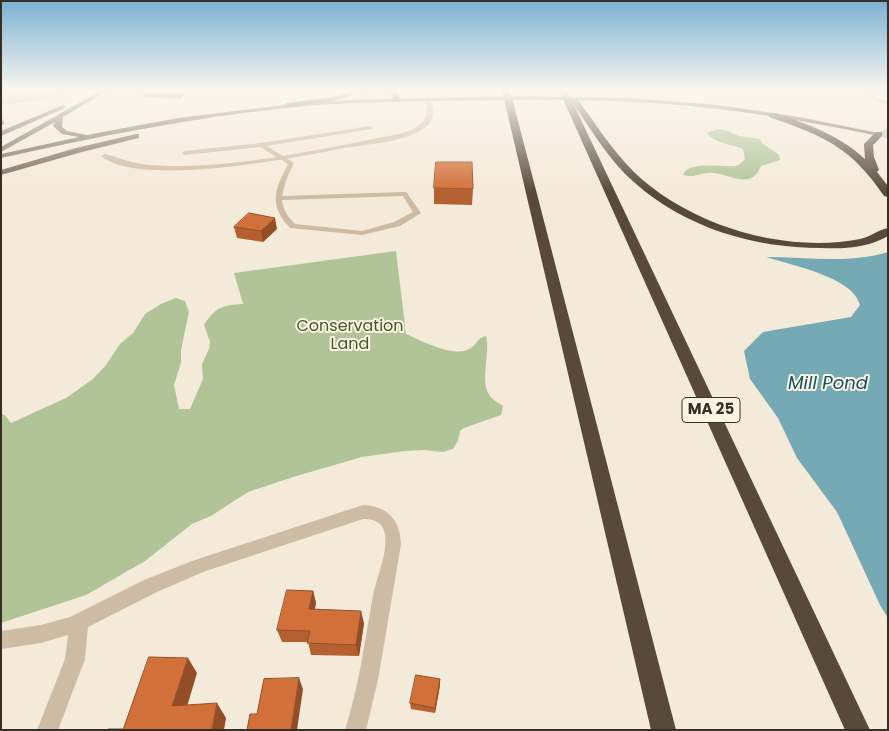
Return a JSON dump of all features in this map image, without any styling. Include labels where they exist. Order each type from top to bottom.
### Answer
[{"type":"highway","points":[[514,124],[664,730]]},
{"type":"highway","name":"MA 25","points":[[581,124],[858,730]]},
{"type":"highway","points":[[591,124],[638,181],[660,199],[701,220],[748,237],[804,245],[853,243],[878,237],[888,231]]},
{"type":"highway","points":[[799,124],[833,137],[853,152],[876,176],[888,194]]},
{"type":"highway","points":[[876,176],[869,157],[868,144],[885,133]]},
{"type":"main road","points":[[1,134],[24,124]]},
{"type":"main road","points":[[1,150],[47,124]]},
{"type":"main road","points":[[58,124],[57,126],[65,132],[103,134]]},
{"type":"main road","points":[[1,156],[103,134],[168,124]]},
{"type":"main road","points":[[1,173],[88,148],[201,124]]},
{"type":"main road","points":[[832,124],[885,133]]},
{"type":"street","points":[[105,156],[127,164],[161,168],[218,165],[280,157],[384,139],[413,131],[423,124]]},
{"type":"street","points":[[1,640],[34,636],[65,628],[102,612],[172,576],[210,561],[363,512],[379,514],[388,521],[391,529],[390,556],[372,659],[355,730]]},
{"type":"street","points":[[47,730],[74,659],[79,622]]},
{"type":"lane","points":[[185,153],[261,145],[370,128]]},
{"type":"lane","points":[[261,145],[291,163],[282,181],[278,198],[280,214],[293,226],[362,233],[397,224],[417,213],[405,194],[278,198]]},
{"type":"green space","points":[[717,129],[739,136],[760,139],[762,143],[779,155],[780,160],[761,166],[752,178],[747,179],[710,173],[691,176],[683,175],[686,170],[698,166],[735,166],[745,159],[743,149],[719,142],[707,133]]},
{"type":"green space","name":"Conservation Land","points":[[396,251],[406,334],[439,348],[456,351],[464,351],[471,348],[481,338],[486,336],[485,383],[490,396],[503,406],[501,415],[464,428],[460,431],[458,441],[453,449],[443,452],[404,451],[362,457],[248,492],[211,516],[192,524],[145,561],[86,595],[1,623],[1,414],[5,415],[11,423],[66,398],[93,379],[106,365],[120,344],[133,333],[145,314],[161,304],[176,298],[185,301],[189,312],[181,350],[181,362],[174,385],[179,409],[190,409],[203,379],[202,364],[209,349],[210,342],[204,325],[212,314],[220,308],[243,304],[234,273]]},
{"type":"water","name":"Mill Pond","points":[[888,252],[888,618],[880,605],[837,512],[797,458],[778,418],[750,379],[744,351],[763,332],[851,317],[860,305],[855,295],[834,280],[805,268],[766,257],[843,259],[873,256]]},
{"type":"building","points":[[436,162],[472,162],[473,189],[434,188]]},
{"type":"building","points":[[249,213],[275,218],[261,231],[234,227]]},
{"type":"building","points":[[287,590],[313,591],[309,609],[361,611],[356,645],[307,643],[310,631],[277,630]]},
{"type":"building","points":[[149,657],[188,658],[172,706],[217,703],[212,730],[108,730],[123,729]]},
{"type":"building","points":[[416,675],[440,679],[435,708],[410,703]]},
{"type":"building","points":[[299,678],[291,730],[247,730],[250,714],[257,714],[264,679]]}]
